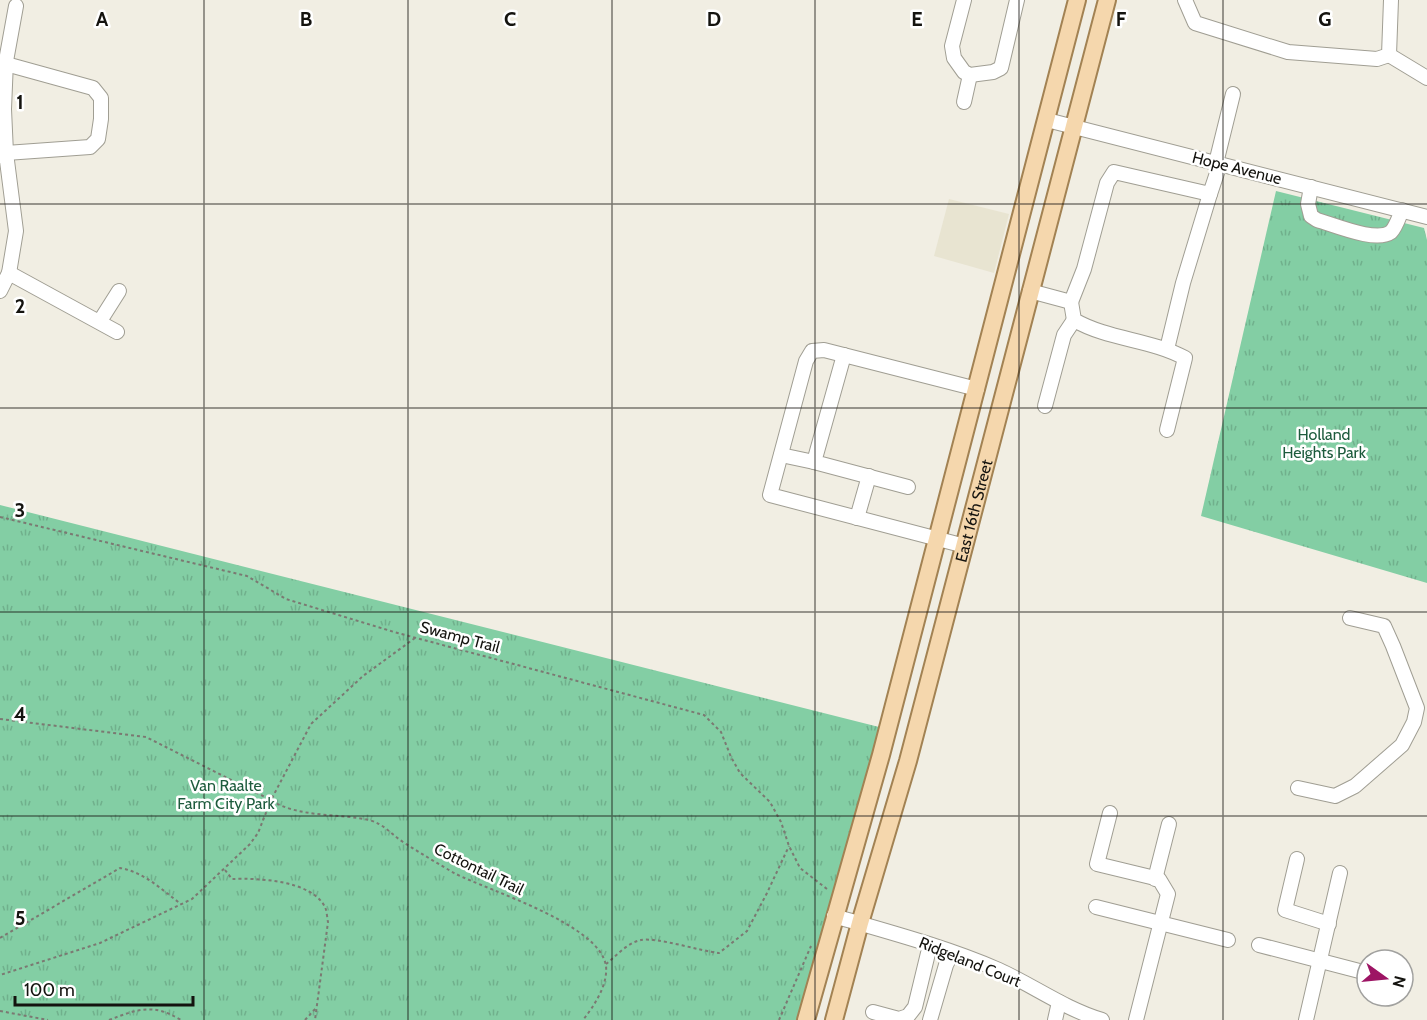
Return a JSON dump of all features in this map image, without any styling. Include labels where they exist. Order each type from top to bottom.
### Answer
[{"type":"main road","name":"East 16th Street","points":[[806,1020],[881,755],[1077,0]]},
{"type":"main road","name":"East 16th Street","points":[[834,1020],[908,761],[1107,0]]},
{"type":"street","points":[[964,0],[952,46],[954,57],[964,72],[970,75],[993,72],[1000,68],[1017,0]]},
{"type":"street","points":[[1185,0],[1195,23],[1288,52],[1377,59],[1389,55],[1427,78]]},
{"type":"street","points":[[1389,55],[1391,0]]},
{"type":"street","points":[[0,291],[9,273],[16,231],[3,154],[6,64],[16,6]]},
{"type":"street","points":[[3,154],[90,147],[98,139],[101,98],[93,88],[6,64]]},
{"type":"street","points":[[964,102],[970,75]]},
{"type":"street","points":[[1167,350],[1183,283],[1218,163],[1233,94]]},
{"type":"street","name":"Hope Avenue","points":[[1047,120],[1427,217]]},
{"type":"street","points":[[1045,406],[1064,335],[1074,320],[1071,302],[1083,269],[1107,183],[1114,172],[1210,194]]},
{"type":"street","points":[[1311,187],[1308,204],[1311,216],[1317,220],[1373,236],[1383,236],[1393,230],[1401,210]]},
{"type":"street","points":[[9,273],[117,332]]},
{"type":"street","points":[[100,321],[118,291]]},
{"type":"street","points":[[1030,291],[1071,302]]},
{"type":"street","points":[[1074,320],[1091,330],[1167,350],[1185,358],[1167,430]]},
{"type":"street","points":[[965,546],[770,495],[806,361],[812,351],[824,350],[977,389]]},
{"type":"street","points":[[814,462],[844,355]]},
{"type":"street","points":[[781,455],[908,487]]},
{"type":"street","points":[[857,518],[869,476]]},
{"type":"street","points":[[1298,788],[1335,796],[1354,786],[1402,745],[1420,724],[1417,708],[1398,656],[1384,626],[1350,618]]},
{"type":"street","points":[[1110,813],[1097,864],[1159,879],[1168,894],[1136,1020]]},
{"type":"street","points":[[1155,879],[1169,824]]},
{"type":"street","points":[[1297,859],[1284,910],[1329,924]]},
{"type":"street","points":[[1306,1020],[1340,873]]},
{"type":"street","points":[[1096,907],[1228,940]]},
{"type":"street","name":"Ridgeland Court","points":[[834,916],[930,945],[1000,970],[1059,1002],[1102,1020]]},
{"type":"street","points":[[873,1012],[899,1019],[908,1017],[915,1007],[930,945]]},
{"type":"street","points":[[1259,945],[1355,970]]},
{"type":"street","points":[[930,1020],[946,965],[952,953]]},
{"type":"street","points":[[1055,1020],[1059,1002]]},
{"type":"path","name":"Swamp Trail","points":[[0,516],[247,576],[286,599],[415,637],[704,715],[721,732],[740,772],[770,802],[800,868],[830,890]]},
{"type":"path","points":[[0,975],[100,943],[192,898],[225,870],[258,832],[271,800],[311,724],[363,676],[415,637]]},
{"type":"path","name":"Cottontail Trail","points":[[0,719],[146,737],[282,807],[368,820],[381,825],[423,855],[453,872],[547,912],[586,935],[606,964]]},
{"type":"path","points":[[583,1020],[595,1002],[606,977],[606,964],[630,945],[641,940],[719,953],[747,931],[789,846]]},
{"type":"path","points":[[0,938],[120,868],[133,870],[147,878],[181,904]]},
{"type":"path","points":[[225,870],[232,879],[261,879],[290,884],[315,896],[326,908],[328,922],[315,1020]]},
{"type":"path","points":[[305,1020],[317,1007]]},
{"type":"path","points":[[109,1020],[147,1008],[161,1009],[181,1020]]},
{"type":"path","points":[[0,1011],[48,1020]]},
{"type":"shaded area","points":[[949,199],[1009,214],[994,273],[934,256]]},
{"type":"green space","name":"Holland Heights Park","points":[[1276,191],[1424,228],[1427,240],[1427,583],[1201,516]]},
{"type":"green space","name":"Van Raalte Farm City Park","points":[[0,505],[879,727],[800,1020],[0,1020]]}]
